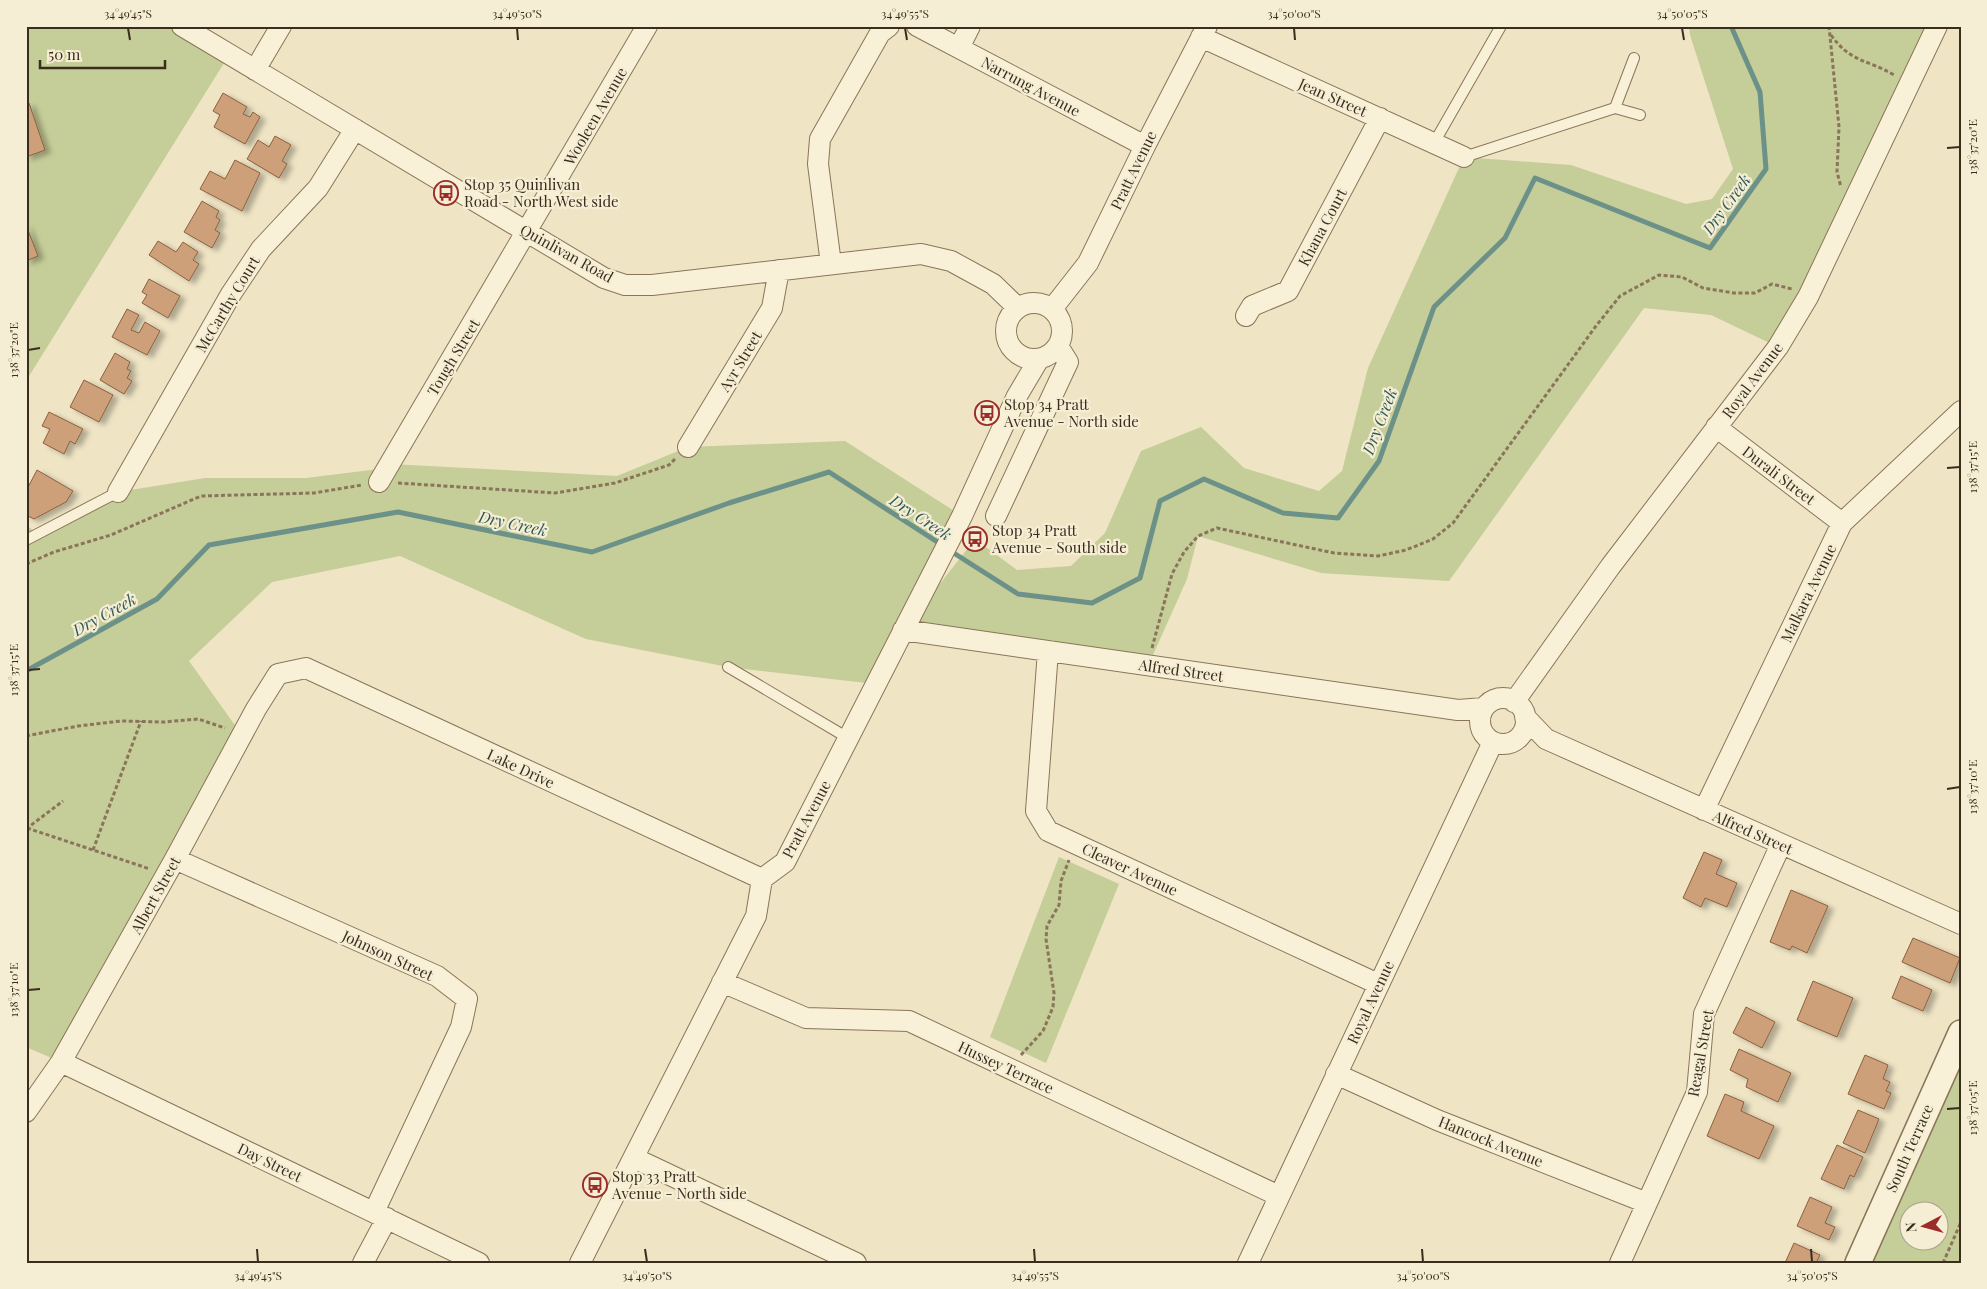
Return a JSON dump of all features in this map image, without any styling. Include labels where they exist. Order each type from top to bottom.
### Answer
[{"type":"street","name":"Quinlivan Road","points":[[182,26],[604,278],[625,285],[652,285],[921,254],[951,262],[993,284],[1018,308]]},
{"type":"street","points":[[255,70],[281,26]]},
{"type":"street","name":"Wooleen Avenue","points":[[528,232],[647,26]]},
{"type":"street","points":[[830,264],[818,164],[820,139],[880,33],[890,26]]},
{"type":"street","name":"Narrung Avenue","points":[[917,26],[1145,146]]},
{"type":"street","points":[[959,48],[970,26]]},
{"type":"street","name":"Royal Avenue","points":[[1520,709],[1610,567],[1778,347],[1808,297],[1937,26]]},
{"type":"street","name":"Jean Street","points":[[1204,32],[1464,157]]},
{"type":"street","name":"Pratt Avenue","points":[[1052,309],[1088,262],[1204,32]]},
{"type":"street","name":"Khana Court","points":[[1246,316],[1252,306],[1288,291],[1380,118]]},
{"type":"street","name":"McCarthy Court","points":[[118,492],[231,294],[261,249],[318,188],[355,129]]},
{"type":"street","name":"Tough Street","points":[[379,482],[528,232]]},
{"type":"street","name":"Ayr Street","points":[[688,447],[772,308],[778,270]]},
{"type":"street","points":[[1028,303],[1038,303],[1052,309],[1061,321],[1062,336],[1058,346],[1048,356],[1030,357],[1017,353],[1007,340],[1006,325],[1010,316],[1018,308],[1028,303]]},
{"type":"street","points":[[996,516],[1068,362],[1058,346]]},
{"type":"street","name":"Pratt Avenue","points":[[762,879],[785,862],[962,516],[1017,396],[1030,357]]},
{"type":"street","name":"Malkara Avenue","points":[[1704,810],[1842,523],[1961,412]]},
{"type":"street","name":"Durali Street","points":[[1716,427],[1842,523]]},
{"type":"street","name":"Alfred Street","points":[[903,630],[1458,710],[1482,717]]},
{"type":"street","name":"Cleaver Avenue","points":[[1048,651],[1036,811],[1048,831],[1378,984]]},
{"type":"street","name":"Lake Drive","points":[[278,674],[306,668],[762,879]]},
{"type":"street","name":"Albert Street","points":[[26,1112],[61,1062],[242,735],[278,674]]},
{"type":"street","points":[[1503,698],[1520,709],[1524,730],[1515,740],[1505,744],[1493,742],[1485,735],[1482,717],[1496,699],[1503,698]]},
{"type":"street","name":"Alfred Street","points":[[1520,709],[1546,739],[1961,924]]},
{"type":"street","name":"Alfred Street","points":[[1515,740],[1546,739]]},
{"type":"street","name":"Royal Avenue","points":[[1248,1263],[1493,742]]},
{"type":"street","name":"Reagal Street","points":[[1620,1263],[1697,1092],[1704,1014],[1780,844]]},
{"type":"street","name":"Johnson Street","points":[[175,859],[437,976],[467,999],[462,1027],[381,1215]]},
{"type":"street","points":[[580,1263],[756,916],[762,879]]},
{"type":"street","name":"Hussey Terrace","points":[[722,982],[806,1018],[909,1021],[1279,1196]]},
{"type":"street","name":"South Terrace","points":[[1858,1263],[1961,1033]]},
{"type":"street","name":"Day Street","points":[[61,1062],[480,1263]]},
{"type":"street","name":"Hancock Avenue","points":[[1336,1074],[1437,1120],[1647,1202]]},
{"type":"street","points":[[634,1158],[856,1263]]},
{"type":"street","points":[[363,1263],[381,1215]]},
{"type":"lane","points":[[1434,143],[1501,26]]},
{"type":"lane","points":[[1615,108],[1634,58]]},
{"type":"lane","points":[[1464,157],[1615,108],[1640,115]]},
{"type":"lane","points":[[26,540],[118,492]]},
{"type":"lane","points":[[728,667],[848,738]]},
{"type":"path","points":[[1830,26],[1840,128],[1837,172],[1840,186],[1853,202]]},
{"type":"path","points":[[1831,35],[1840,48],[1852,57],[1894,74],[1907,88]]},
{"type":"path","points":[[1148,666],[1172,574],[1184,552],[1198,536],[1217,528],[1334,553],[1378,556],[1406,550],[1433,539],[1453,523],[1596,326],[1620,296],[1626,292],[1659,275],[1682,277],[1703,288],[1734,293],[1755,293],[1772,284],[1789,287],[1808,297]]},
{"type":"path","points":[[26,564],[54,552],[111,535],[201,496],[314,493],[379,482],[555,493],[615,483],[669,465],[688,447]]},
{"type":"path","points":[[26,736],[78,726],[121,721],[198,719],[218,724],[242,735]]},
{"type":"path","points":[[93,850],[141,721]]},
{"type":"path","points":[[27,828],[64,800]]},
{"type":"path","points":[[27,828],[153,870]]},
{"type":"path","points":[[1013,1070],[1020,1055],[1043,1031],[1050,1016],[1054,993],[1046,939],[1047,926],[1059,906],[1061,881],[1075,843]]},
{"type":"path","points":[[1943,1263],[1961,1222]]},
{"type":"green space","points":[[26,26],[176,26],[229,55],[26,381]]},
{"type":"green space","points":[[1689,26],[1937,26],[1778,347],[1711,315],[1644,308],[1449,581],[1321,573],[1198,536],[1187,579],[1148,666],[903,630],[875,684],[728,667],[586,639],[400,556],[272,582],[189,661],[242,735],[61,1062],[26,1047],[26,525],[38,534],[118,492],[205,478],[306,478],[387,468],[390,464],[617,476],[688,447],[845,441],[962,516],[906,627],[975,539],[1017,570],[1071,566],[1105,533],[1141,451],[1201,427],[1244,468],[1319,491],[1342,471],[1368,368],[1464,157],[1571,165],[1686,204],[1712,199],[1733,169],[1690,35]]},
{"type":"green space","points":[[1059,857],[1119,884],[1046,1063],[990,1037]]},
{"type":"green space","points":[[1961,1033],[1961,1263],[1858,1263]]},
{"type":"building","points":[[223,93],[247,107],[243,114],[250,117],[253,112],[260,117],[245,144],[214,127],[220,115],[213,111]]},
{"type":"building","points":[[29,103],[45,150],[26,157],[26,104]]},
{"type":"building","points":[[275,136],[291,145],[282,161],[287,164],[279,178],[247,159],[258,140],[269,147]]},
{"type":"building","points":[[235,160],[260,173],[242,211],[200,189],[210,171],[225,179]]},
{"type":"building","points":[[202,201],[219,211],[216,217],[220,220],[215,230],[220,233],[212,248],[184,232]]},
{"type":"building","points":[[26,225],[38,256],[26,261]]},
{"type":"building","points":[[158,241],[176,252],[183,242],[198,252],[193,260],[199,264],[189,281],[149,255]]},
{"type":"building","points":[[149,279],[180,296],[168,318],[142,303],[147,295],[142,292]]},
{"type":"building","points":[[127,309],[139,315],[131,330],[139,333],[145,322],[160,331],[147,355],[112,337]]},
{"type":"building","points":[[115,353],[130,362],[127,369],[131,371],[127,378],[132,381],[124,394],[100,380]]},
{"type":"building","points":[[84,380],[113,395],[99,422],[70,407]]},
{"type":"building","points":[[49,412],[83,429],[75,444],[70,441],[64,454],[43,443],[50,429],[42,426]]},
{"type":"building","points":[[37,470],[73,491],[66,502],[34,519],[26,515],[26,491]]},
{"type":"building","points":[[1704,852],[1722,860],[1716,874],[1737,883],[1727,907],[1705,898],[1701,907],[1683,898]]},
{"type":"building","points":[[1791,890],[1828,906],[1807,953],[1792,946],[1790,950],[1770,942]]},
{"type":"building","points":[[1913,938],[1960,958],[1950,983],[1902,962]]},
{"type":"building","points":[[1901,976],[1932,990],[1923,1011],[1892,998]]},
{"type":"building","points":[[1813,981],[1853,998],[1837,1037],[1797,1020]]},
{"type":"building","points":[[1746,1007],[1775,1022],[1762,1048],[1733,1033]]},
{"type":"building","points":[[1739,1049],[1791,1073],[1778,1102],[1746,1087],[1748,1079],[1730,1070]]},
{"type":"building","points":[[1865,1055],[1888,1065],[1883,1079],[1890,1082],[1886,1091],[1891,1093],[1884,1109],[1848,1094]]},
{"type":"building","points":[[1725,1094],[1744,1102],[1741,1111],[1774,1126],[1759,1159],[1707,1136]]},
{"type":"building","points":[[1858,1110],[1879,1119],[1865,1153],[1843,1143]]},
{"type":"building","points":[[1837,1145],[1863,1157],[1854,1177],[1850,1175],[1844,1189],[1821,1179]]},
{"type":"building","points":[[1810,1197],[1832,1207],[1825,1223],[1835,1227],[1829,1240],[1797,1226]]},
{"type":"building","points":[[1794,1243],[1820,1255],[1816,1263],[1785,1263]]},
{"type":"waterway","name":"Dry Creek","points":[[949,550],[1018,594],[1092,603],[1140,578],[1160,501],[1204,479],[1283,513],[1338,518],[1379,461],[1434,307],[1505,238],[1535,178],[1710,248],[1766,169],[1760,92],[1731,26]]},
{"type":"waterway","name":"Dry Creek","points":[[26,671],[157,599],[209,545],[398,512],[592,552],[729,503],[829,472],[942,545]]},
{"type":"place","name":"Stop 35 Quinlivan Road - North West side","points":[[446,193]]},
{"type":"place","name":"Stop 34 Pratt Avenue - North side","points":[[987,413]]},
{"type":"place","name":"Stop 34 Pratt Avenue - South side","points":[[975,539]]},
{"type":"place","name":"Stop 33 Pratt Avenue - North side","points":[[595,1185]]}]
